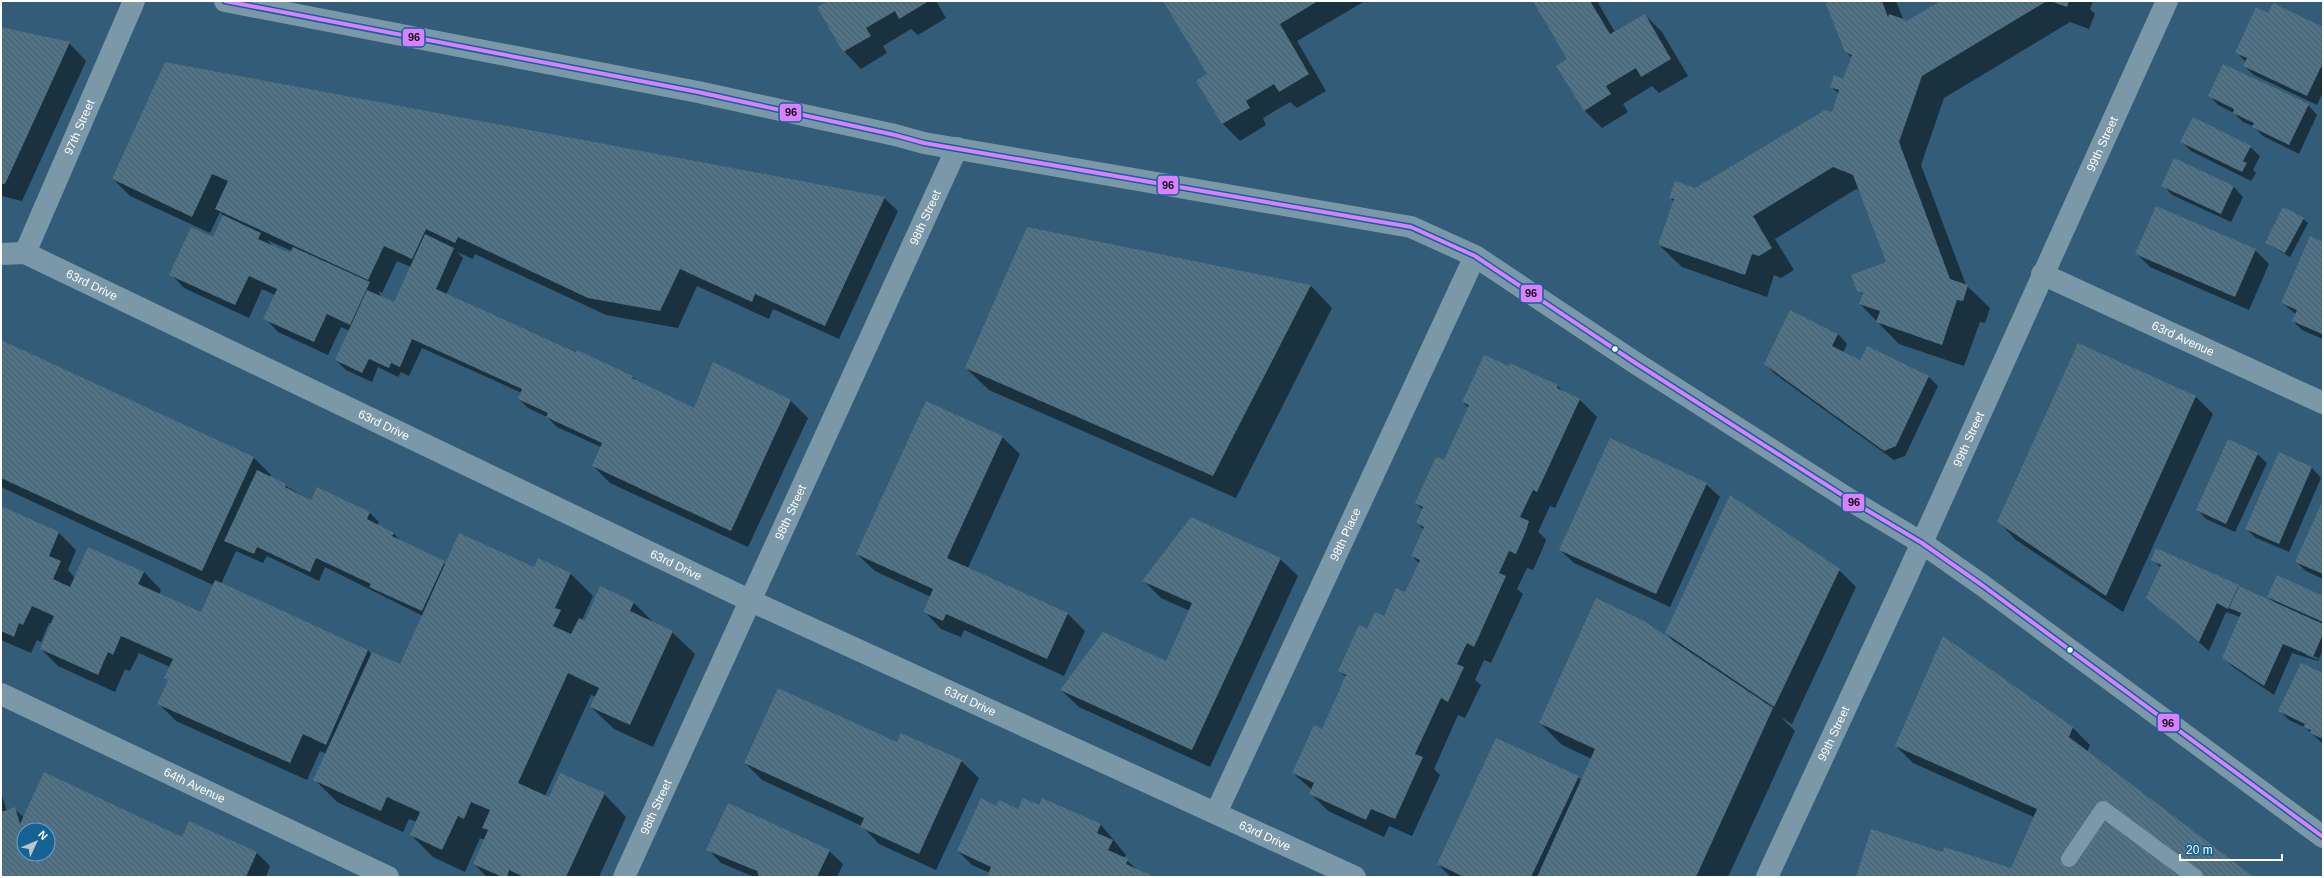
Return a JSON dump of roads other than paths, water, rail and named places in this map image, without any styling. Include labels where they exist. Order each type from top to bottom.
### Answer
[{"type":"street","name":"97th Street","points":[[24,253],[134,1]]},
{"type":"street","points":[[225,1],[698,92],[896,134],[924,143],[1411,227],[1475,256],[1628,358],[1850,500],[1922,543],[1982,585],[2323,837]]},
{"type":"street","name":"99th Street","points":[[1767,877],[1922,543],[2042,274],[2167,1]]},
{"type":"street","name":"98th Street","points":[[624,877],[957,148]]},
{"type":"street","name":"63rd Drive","points":[[1,254],[24,253],[751,601],[1355,877]]},
{"type":"street","name":"98th Place","points":[[1216,813],[1475,256]]},
{"type":"street","name":"63rd Avenue","points":[[2042,274],[2323,403]]},
{"type":"street","name":"64th Avenue","points":[[1,694],[388,877]]},
{"type":"lane","points":[[2069,859],[2103,809],[2195,877]]}]
